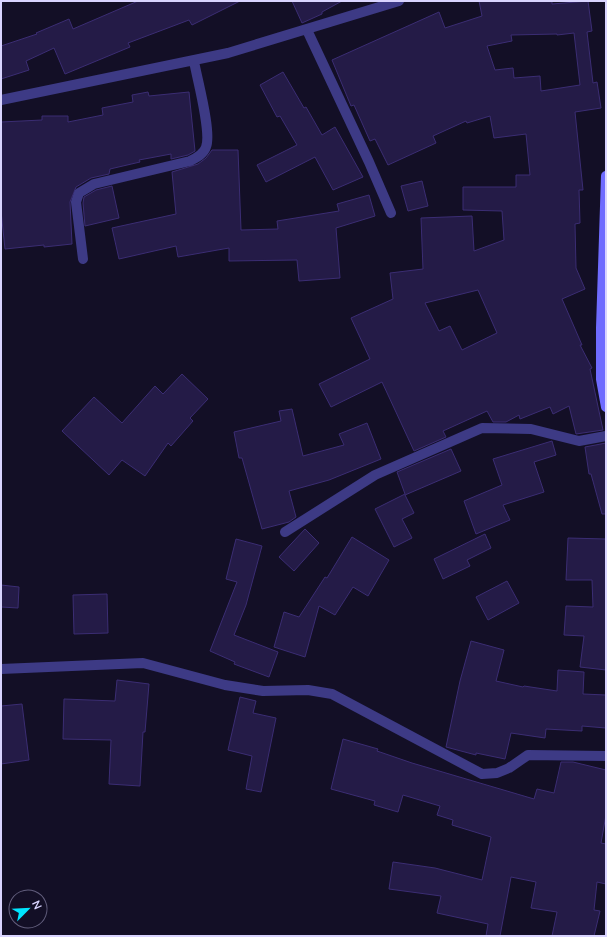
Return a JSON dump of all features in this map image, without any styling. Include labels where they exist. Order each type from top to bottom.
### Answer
[{"type":"street","points":[[1,100],[194,61],[307,30],[399,1]]},
{"type":"street","points":[[307,30],[369,162],[391,214]]},
{"type":"street","points":[[83,259],[76,202],[79,193],[94,184],[190,161],[199,156],[206,147],[207,127],[194,61]]},
{"type":"street","points":[[606,176],[601,328],[601,379],[606,407]]},
{"type":"street","points":[[285,532],[375,475],[482,428],[531,429],[579,441],[606,436]]},
{"type":"street","points":[[1,669],[143,663],[225,685],[263,691],[308,690],[332,694],[482,774],[497,772],[509,768],[528,755],[606,756]]},
{"type":"building","points":[[138,1],[240,1],[192,25],[189,20],[128,43],[130,47],[65,74],[54,48],[26,61],[29,70],[1,79],[1,46],[37,34],[36,33],[69,19],[73,29]]},
{"type":"building","points":[[292,1],[342,1],[322,12],[322,14],[302,23]]},
{"type":"building","points":[[479,1],[552,1],[552,4],[588,1],[592,31],[587,32],[593,83],[597,82],[601,108],[575,112],[583,190],[579,190],[580,223],[575,224],[576,268],[585,289],[562,299],[582,345],[580,345],[592,368],[590,369],[603,430],[576,434],[569,406],[553,414],[550,407],[520,419],[519,415],[506,422],[493,422],[487,411],[443,431],[446,437],[414,451],[382,382],[331,407],[319,384],[370,359],[351,318],[393,299],[390,273],[423,269],[421,218],[472,216],[474,251],[504,240],[502,211],[463,210],[463,187],[516,187],[516,175],[530,175],[526,134],[494,138],[490,116],[467,123],[466,121],[433,136],[436,143],[388,165],[375,139],[370,141],[354,105],[351,106],[332,60],[439,12],[445,28],[482,16]],"holes":[[[574,33],[580,85],[541,91],[540,76],[514,78],[513,68],[495,70],[487,46],[512,41],[511,35],[557,35]],[[478,290],[497,333],[462,350],[450,326],[439,331],[425,303]]]},
{"type":"building","points":[[283,72],[322,135],[335,127],[363,177],[333,190],[315,157],[266,182],[257,165],[297,145],[280,116],[277,117],[260,85]]},
{"type":"building","points":[[148,92],[149,96],[189,92],[195,151],[188,155],[171,159],[171,154],[139,160],[140,162],[110,169],[109,174],[91,178],[76,187],[70,202],[72,244],[5,249],[1,211],[1,122],[42,120],[42,116],[68,116],[68,122],[103,115],[102,108],[133,102],[132,95]]},
{"type":"building","points":[[212,150],[238,150],[241,230],[278,229],[277,221],[339,211],[337,204],[369,195],[375,216],[336,228],[340,278],[299,281],[297,260],[229,261],[229,248],[178,257],[176,246],[119,259],[112,228],[176,214],[172,172],[198,164],[206,158]]},
{"type":"building","points":[[422,181],[428,206],[408,211],[401,186]]},
{"type":"building","points":[[112,186],[119,218],[85,226],[83,203],[84,197],[96,190]]},
{"type":"building","points":[[182,374],[208,399],[190,418],[193,421],[171,446],[168,443],[145,476],[122,460],[109,475],[62,431],[94,397],[122,423],[155,386],[163,394]]},
{"type":"building","points":[[292,409],[303,456],[344,445],[339,434],[367,423],[381,459],[329,480],[289,491],[296,517],[289,522],[262,529],[242,458],[239,458],[234,432],[281,421],[279,411]]},
{"type":"building","points":[[552,441],[556,455],[534,462],[544,492],[503,505],[510,520],[476,534],[464,501],[502,485],[493,459]]},
{"type":"building","points":[[606,443],[606,514],[602,514],[591,474],[589,474],[585,447]]},
{"type":"building","points":[[451,449],[461,471],[405,495],[414,513],[402,519],[412,538],[394,547],[375,509],[405,494],[397,472]]},
{"type":"building","points":[[305,529],[319,543],[294,571],[279,557]]},
{"type":"building","points":[[485,534],[491,548],[467,560],[470,566],[443,579],[434,559]]},
{"type":"building","points":[[352,537],[389,560],[368,596],[353,587],[335,615],[319,606],[305,657],[274,647],[284,612],[299,617],[325,577],[327,578]]},
{"type":"building","points":[[568,538],[606,539],[606,670],[580,667],[584,636],[564,635],[566,606],[593,607],[592,580],[566,580]]},
{"type":"building","points":[[236,539],[262,546],[246,605],[234,635],[278,652],[269,677],[234,664],[235,662],[210,651],[237,582],[226,579]]},
{"type":"building","points":[[507,581],[519,603],[488,620],[476,597]]},
{"type":"building","points":[[1,585],[19,587],[18,608],[1,607]]},
{"type":"building","points":[[107,594],[108,633],[74,634],[73,595]]},
{"type":"building","points":[[471,641],[504,650],[496,681],[523,687],[557,691],[558,670],[584,672],[583,694],[606,695],[606,728],[582,726],[582,731],[546,729],[545,738],[511,733],[505,759],[476,753],[476,755],[446,747],[460,681]]},
{"type":"building","points":[[117,680],[149,684],[145,732],[143,732],[140,786],[109,784],[111,740],[63,739],[64,699],[115,701]]},
{"type":"building","points":[[240,697],[256,701],[253,713],[276,718],[261,792],[246,789],[252,756],[228,750]]},
{"type":"building","points":[[22,704],[29,760],[1,764],[1,706]]},
{"type":"building","points":[[343,739],[378,749],[377,751],[412,763],[534,799],[537,789],[554,793],[561,762],[573,762],[606,770],[606,815],[601,843],[606,844],[606,884],[597,882],[594,910],[600,911],[594,936],[552,936],[557,912],[531,908],[536,882],[511,877],[500,936],[486,936],[488,924],[437,913],[441,896],[389,889],[393,862],[435,868],[482,880],[491,837],[452,825],[453,820],[437,815],[440,806],[403,795],[398,812],[374,805],[375,801],[331,789]]}]
